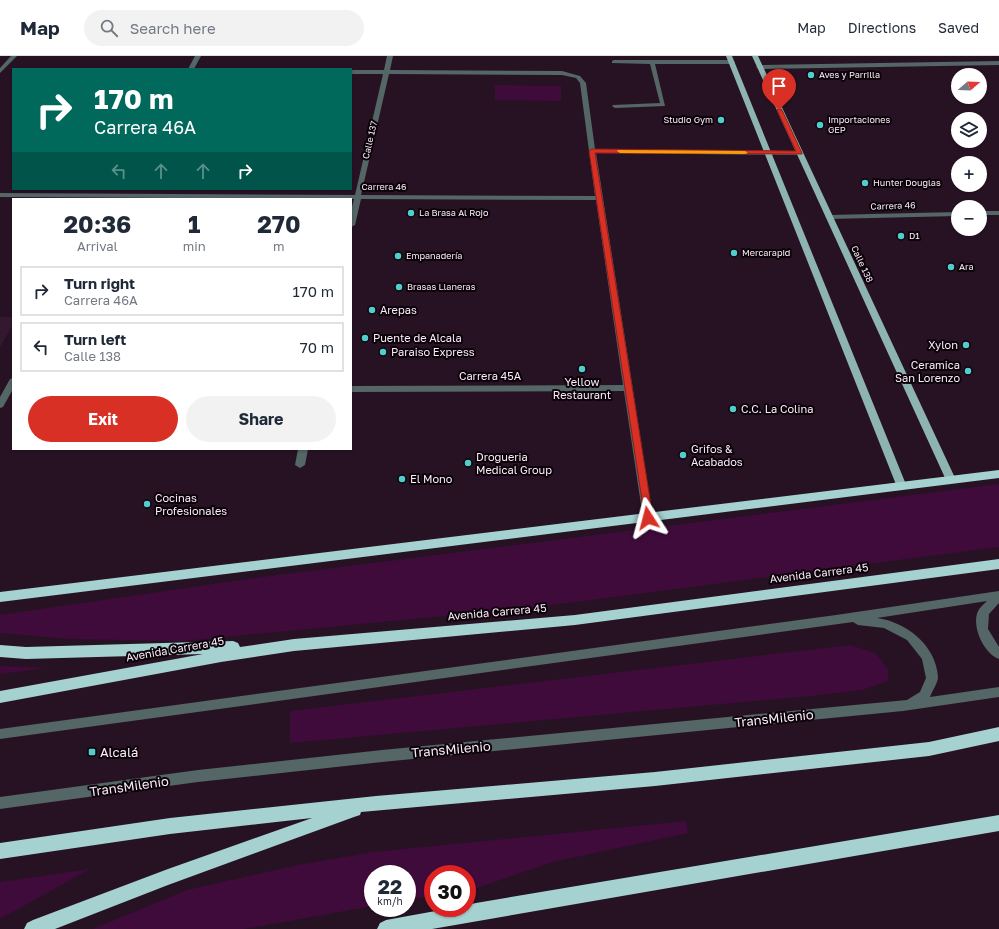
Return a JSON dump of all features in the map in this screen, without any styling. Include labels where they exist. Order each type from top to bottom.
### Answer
[{"type":"highway","points":[[0,597],[999,474]]},
{"type":"highway","name":"Avenida Carrera 45","points":[[0,697],[221,656],[294,646],[574,620],[999,564]]},
{"type":"highway","points":[[0,651],[26,653],[94,652],[294,646]]},
{"type":"highway","points":[[0,851],[170,826],[376,803],[678,777],[929,749],[999,734]]},
{"type":"highway","points":[[33,929],[175,874],[376,803]]},
{"type":"highway","points":[[386,929],[476,912],[999,823]]},
{"type":"main road","name":"Calle 138","points":[[755,56],[951,480]]},
{"type":"main road","points":[[730,59],[766,153],[902,487]]},
{"type":"street","points":[[2,71],[14,56]]},
{"type":"street","points":[[192,68],[198,56]]},
{"type":"street","name":"Calle 137","points":[[352,221],[390,56]]},
{"type":"street","points":[[614,62],[730,59]]},
{"type":"street","points":[[615,106],[663,105],[652,62]]},
{"type":"street","points":[[759,67],[999,63]]},
{"type":"street","points":[[352,72],[562,73],[578,77],[583,83],[648,518]]},
{"type":"street","points":[[592,151],[799,153]]},
{"type":"street","name":"Carrera 46","points":[[0,195],[125,194],[599,198]]},
{"type":"street","points":[[987,213],[999,212]]},
{"type":"street","name":"Carrera 46","points":[[829,217],[951,214]]},
{"type":"street","name":"Carrera 45A","points":[[352,389],[628,388]]},
{"type":"street","points":[[0,405],[7,390]]},
{"type":"street","points":[[300,465],[303,450]]},
{"type":"street","name":"TransMilenio","points":[[0,734],[836,620],[999,595]]},
{"type":"street","points":[[999,598],[983,612],[982,629],[992,648],[999,654]]},
{"type":"street","name":"TransMilenio","points":[[836,620],[886,624],[911,637],[927,657],[932,678],[924,696],[903,706]]},
{"type":"street","name":"TransMilenio","points":[[0,803],[198,776],[382,756],[903,706],[999,692]]},
{"type":"shaded area","points":[[495,85],[561,86],[561,101],[495,100]]},
{"type":"shaded area","points":[[0,317],[12,317],[12,326],[0,347]]},
{"type":"shaded area","points":[[999,484],[999,547],[529,608],[183,641],[68,639],[0,633],[0,615],[262,577]]},
{"type":"shaded area","points":[[850,645],[875,653],[888,669],[888,681],[862,690],[811,696],[290,743],[290,711]]},
{"type":"shaded area","points":[[0,666],[45,668],[0,674]]},
{"type":"shaded area","points":[[686,821],[688,833],[552,862],[476,888],[476,865],[424,865],[424,897],[416,899],[416,865],[364,865],[364,908],[244,929],[93,929],[187,890],[298,865],[373,852]]},
{"type":"shaded area","points":[[90,869],[0,919],[0,882]]},
{"type":"slow traffic","points":[[620,151],[745,153]]},
{"type":"place","name":"Aves y Parrilla","points":[[811,75]]},
{"type":"place","name":"Studio Gym","points":[[721,120]]},
{"type":"place","name":"Importaciones GEP","points":[[820,125]]},
{"type":"place","name":"Hunter Douglas","points":[[865,183]]},
{"type":"place","name":"La Brasa Al Rojo","points":[[411,213]]},
{"type":"place","name":"D1","points":[[901,236]]},
{"type":"place","name":"Mercarapid","points":[[734,253]]},
{"type":"place","name":"Empanadería","points":[[398,256]]},
{"type":"place","name":"Ara","points":[[951,267]]},
{"type":"place","name":"Brasas Llaneras","points":[[399,287]]},
{"type":"place","name":"Arepas","points":[[372,310]]},
{"type":"place","name":"Puente de Alcala","points":[[365,338]]},
{"type":"place","name":"Xylon","points":[[966,345]]},
{"type":"place","name":"Paraiso Express","points":[[383,352]]},
{"type":"place","name":"Yellow Restaurant","points":[[582,369]]},
{"type":"place","name":"Ceramica San Lorenzo","points":[[968,371]]},
{"type":"place","name":"C.C. La Colina","points":[[733,409]]},
{"type":"place","name":"Grifos & Acabados","points":[[683,455]]},
{"type":"place","name":"Drogueria Medical Group","points":[[468,463]]},
{"type":"place","name":"El Mono","points":[[402,479]]},
{"type":"place","name":"Cocinas Profesionales","points":[[147,504]]},
{"type":"place","name":"Alcalá","points":[[92,752]]},
{"type":"route","points":[[648,518],[592,151],[799,153],[779,110]]}]
